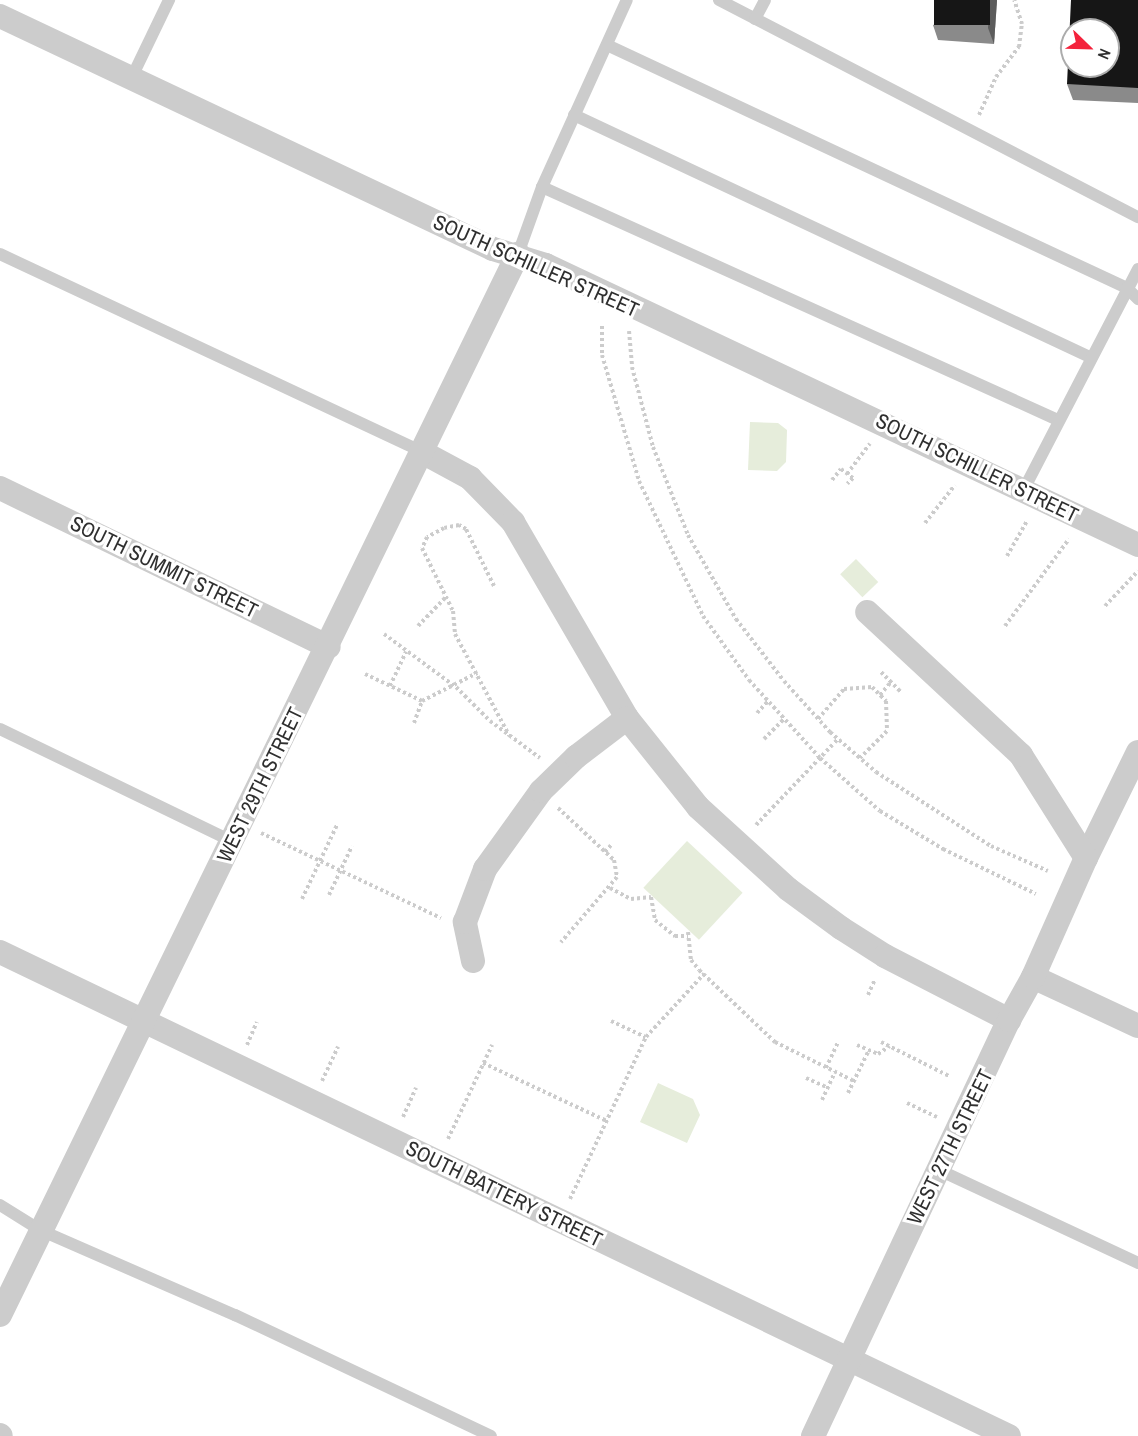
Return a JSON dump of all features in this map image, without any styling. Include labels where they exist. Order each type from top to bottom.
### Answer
[{"type":"street","name":"SOUTH SCHILLER STREET","points":[[0,16],[492,249],[518,254],[1138,545]]},
{"type":"street","name":"WEST 29TH STREET","points":[[0,1315],[518,254]]},
{"type":"street","points":[[422,452],[470,478],[513,522],[627,718],[698,807],[788,889],[885,956],[1009,1020]]},
{"type":"street","name":"SOUTH SUMMIT STREET","points":[[0,488],[328,647]]},
{"type":"street","points":[[867,612],[1021,755],[1086,858]]},
{"type":"street","points":[[473,961],[465,922],[473,893],[485,869],[541,791],[576,757],[627,718]]},
{"type":"street","name":"WEST 27TH STREET","points":[[813,1436],[846,1361],[1009,1020],[1033,977],[1086,858],[1131,785],[1138,752]]},
{"type":"street","name":"SOUTH BATTERY STREET","points":[[0,952],[144,1019],[846,1361],[1009,1436]]},
{"type":"street","points":[[1033,977],[1138,1026]]},
{"type":"lane","points":[[131,79],[169,0]]},
{"type":"lane","points":[[518,254],[542,187],[627,0]]},
{"type":"lane","points":[[719,0],[1138,217]]},
{"type":"lane","points":[[755,18],[765,0]]},
{"type":"lane","points":[[607,45],[1127,288],[1138,299]]},
{"type":"lane","points":[[574,115],[1090,357]]},
{"type":"lane","points":[[542,187],[1058,420]]},
{"type":"lane","points":[[0,254],[422,452]]},
{"type":"lane","points":[[1030,495],[1058,420],[1138,269]]},
{"type":"lane","points":[[0,729],[236,833]]},
{"type":"lane","points":[[939,1170],[1138,1263]]},
{"type":"lane","points":[[0,1205],[40,1230],[235,1315],[491,1436]]},
{"type":"path","points":[[972,131],[996,77],[1019,47],[1022,24],[1014,0]]},
{"type":"path","points":[[630,307],[632,367],[653,447],[688,535],[736,619],[818,719],[860,758],[942,818],[991,846],[1048,871]]},
{"type":"path","points":[[602,326],[602,355],[639,481],[703,616],[768,701],[820,758],[880,811],[943,849],[1036,894]]},
{"type":"path","points":[[847,474],[865,451]]},
{"type":"path","points":[[925,523],[969,465]]},
{"type":"path","points":[[832,480],[841,469],[853,478],[847,484]]},
{"type":"path","points":[[1007,556],[1030,495]]},
{"type":"path","points":[[1005,626],[1084,519]]},
{"type":"path","points":[[494,586],[466,529],[459,525],[444,528],[427,537],[422,548],[453,611],[455,634],[509,735]]},
{"type":"path","points":[[1105,606],[1138,571]]},
{"type":"path","points":[[418,627],[446,597]]},
{"type":"path","points":[[384,634],[454,685],[532,753]]},
{"type":"path","points":[[390,686],[406,651]]},
{"type":"path","points":[[881,672],[901,692]]},
{"type":"path","points":[[365,674],[422,701]]},
{"type":"path","points":[[414,723],[422,701],[477,674]]},
{"type":"path","points":[[880,695],[891,682]]},
{"type":"path","points":[[818,719],[844,689],[872,687],[886,701],[887,731],[860,758]]},
{"type":"path","points":[[757,713],[768,701]]},
{"type":"path","points":[[764,739],[784,718]]},
{"type":"path","points":[[758,822],[838,739]]},
{"type":"path","points":[[541,791],[605,852],[617,868],[617,877],[610,888],[561,942]]},
{"type":"path","points":[[302,899],[338,825]]},
{"type":"path","points":[[236,833],[320,861],[438,916]]},
{"type":"path","points":[[605,852],[611,845]]},
{"type":"path","points":[[329,895],[352,846]]},
{"type":"path","points":[[610,888],[631,899],[651,897],[655,920],[675,936],[688,934],[691,960],[775,1042],[854,1081]]},
{"type":"path","points":[[560,1221],[646,1037],[704,974]]},
{"type":"path","points":[[868,995],[876,978]]},
{"type":"path","points":[[611,1021],[646,1037]]},
{"type":"path","points":[[826,1068],[838,1042]]},
{"type":"path","points":[[881,1042],[949,1076]]},
{"type":"path","points":[[438,1162],[492,1045]]},
{"type":"path","points":[[857,1045],[868,1052],[878,1054],[890,1046]]},
{"type":"path","points":[[313,1101],[338,1047]]},
{"type":"path","points":[[848,1093],[868,1052]]},
{"type":"path","points":[[483,1063],[607,1121]]},
{"type":"path","points":[[822,1100],[835,1072]]},
{"type":"path","points":[[806,1078],[828,1088]]},
{"type":"path","points":[[393,1140],[416,1088]]},
{"type":"path","points":[[907,1103],[959,1128]]},
{"type":"green space","points":[[750,422],[778,423],[787,430],[786,462],[777,471],[748,470]]},
{"type":"green space","points":[[856,559],[878,582],[862,597],[840,574]]},
{"type":"green space","points":[[687,841],[743,893],[699,940],[643,888]]},
{"type":"green space","points":[[658,1083],[693,1099],[700,1115],[687,1143],[640,1122]]},
{"type":"building","points":[[934,0],[990,0],[990,25],[934,25]]},
{"type":"building","points":[[1071,0],[1138,0],[1138,88],[1067,84],[1067,78],[1120,78],[1120,18],[1070,18]]}]
